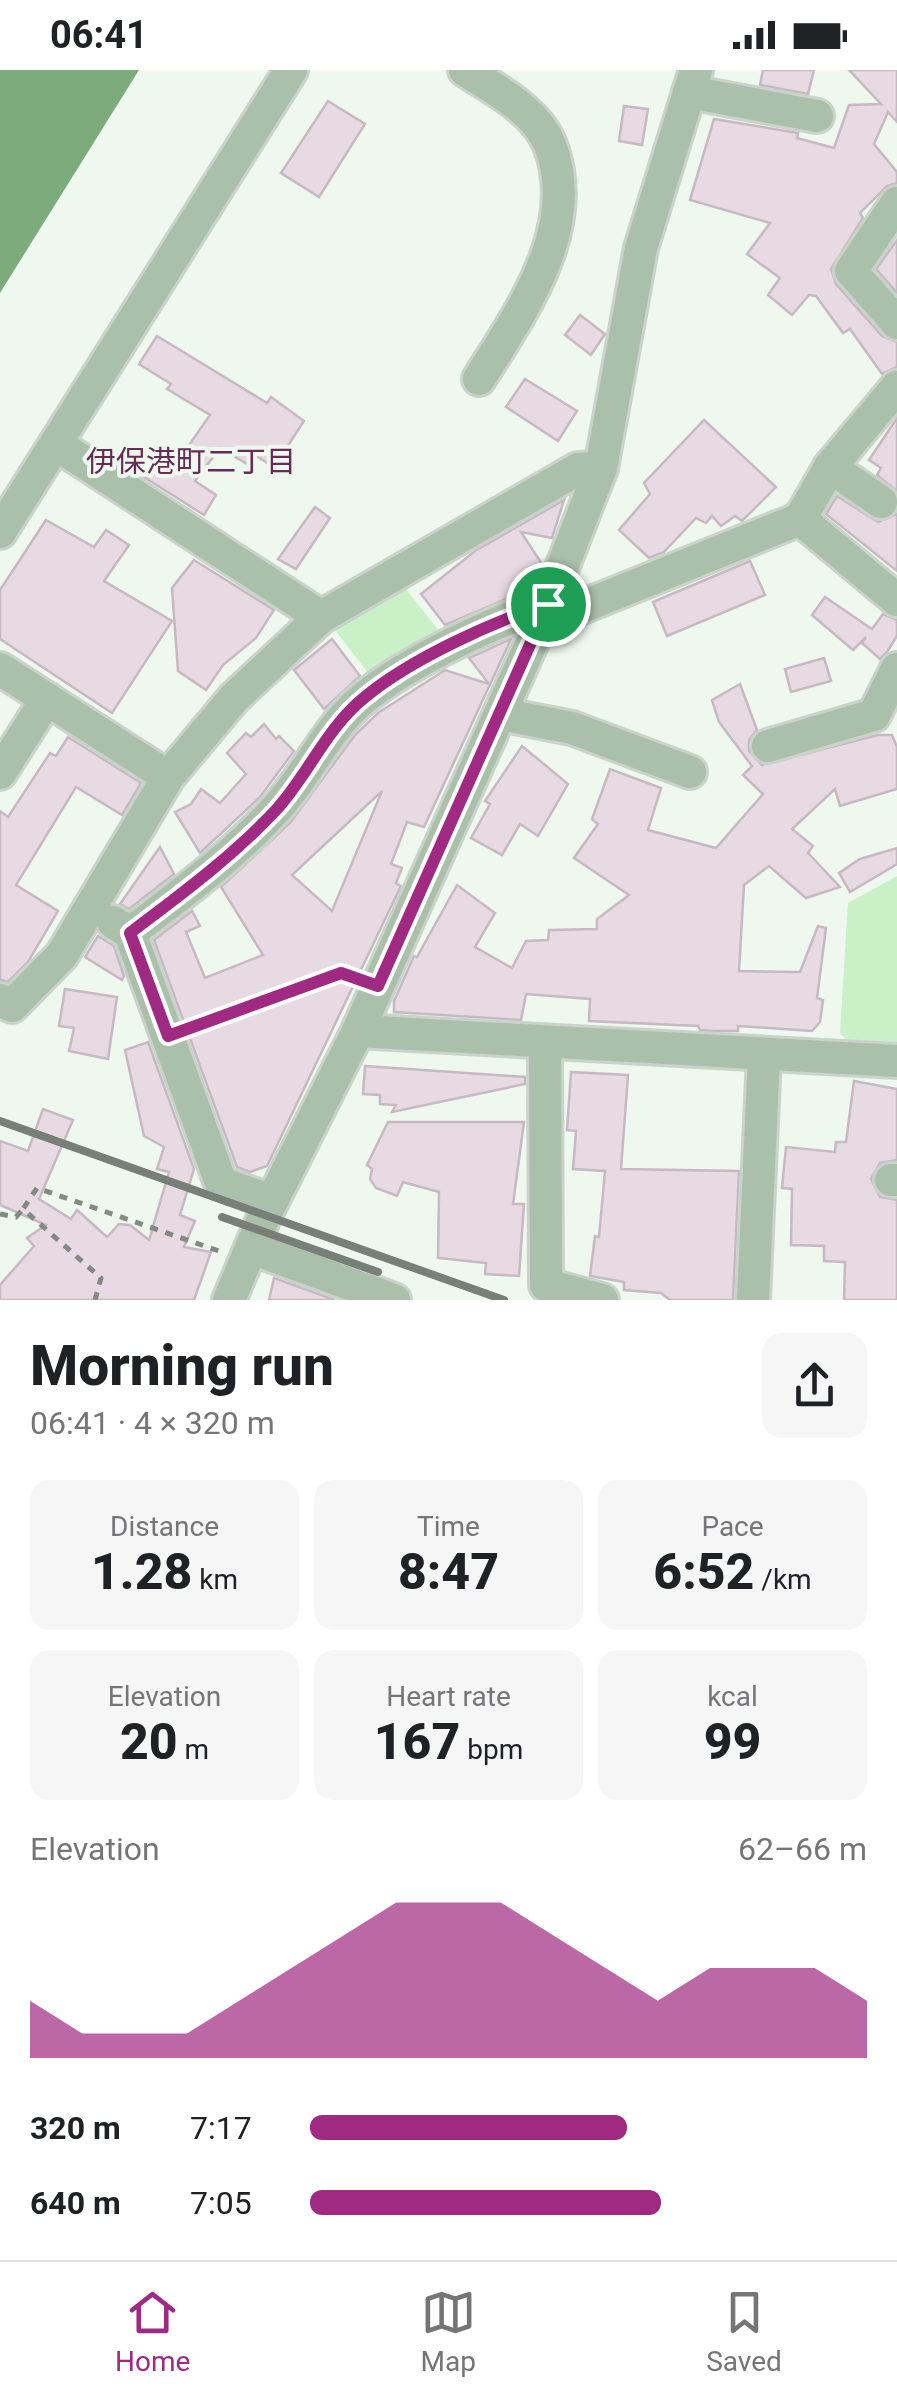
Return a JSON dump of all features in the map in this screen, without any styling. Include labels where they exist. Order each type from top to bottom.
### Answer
[{"type":"street","points":[[0,532],[292,70]]},
{"type":"street","points":[[464,70],[518,105],[550,144],[562,210],[528,300],[478,379]]},
{"type":"street","points":[[229,1300],[272,1201],[358,1031],[544,614],[602,468],[641,248],[692,81],[817,116]]},
{"type":"street","points":[[897,203],[851,271],[897,323]]},
{"type":"street","points":[[130,933],[224,862],[278,808],[333,732],[365,696],[491,622],[544,614],[800,519],[830,466],[895,393]]},
{"type":"street","points":[[56,444],[321,617]]},
{"type":"street","points":[[830,466],[881,502]]},
{"type":"street","points":[[4,1009],[62,955],[168,777],[234,698],[321,617],[578,469],[602,468]]},
{"type":"street","points":[[800,519],[897,600]]},
{"type":"street","points":[[0,669],[168,777]]},
{"type":"street","points":[[768,746],[874,715],[897,669]]},
{"type":"street","points":[[0,773],[47,699]]},
{"type":"street","points":[[500,714],[572,728],[690,772]]},
{"type":"street","points":[[90,908],[130,933],[221,1183],[272,1201]]},
{"type":"street","points":[[358,1031],[897,1061]]},
{"type":"street","points":[[545,1043],[546,1284],[602,1300]]},
{"type":"street","points":[[753,1300],[764,1054]]},
{"type":"street","points":[[248,1254],[394,1300]]},
{"type":"path","points":[[168,1036],[341,973],[378,986]]},
{"type":"path","points":[[0,1214],[16,1217],[37,1188],[248,1254]]},
{"type":"path","points":[[23,1209],[102,1278],[95,1300]]},
{"type":"shaded area","points":[[0,70],[139,70],[0,293]]},
{"type":"shaded area","points":[[405,588],[446,640],[376,683],[335,630]]},
{"type":"shaded area","points":[[897,876],[897,1045],[851,1044],[840,1033],[848,903]]},
{"type":"building","points":[[763,70],[814,70],[808,94],[760,85]]},
{"type":"building","points":[[849,70],[897,70],[897,122],[888,112],[874,144],[897,172],[897,183],[887,186],[860,213],[863,218],[831,269],[836,284],[882,336],[897,342],[897,367],[882,374],[850,329],[843,333],[816,296],[809,295],[792,315],[768,295],[780,278],[747,254],[770,223],[690,200],[714,119],[798,133],[797,138],[834,148],[849,105],[881,104]]},
{"type":"building","points":[[328,101],[365,124],[319,197],[281,173]]},
{"type":"building","points":[[624,106],[648,109],[642,145],[619,141]]},
{"type":"building","points":[[897,240],[897,293],[876,269]]},
{"type":"building","points":[[580,315],[605,334],[591,355],[565,335]]},
{"type":"building","points":[[157,336],[267,403],[271,397],[304,421],[274,467],[253,454],[247,464],[220,448],[195,481],[216,495],[204,515],[144,477],[158,451],[176,464],[210,415],[167,389],[171,384],[139,364]]},
{"type":"building","points":[[525,379],[577,411],[558,441],[506,407]]},
{"type":"building","points":[[897,418],[897,491],[877,475],[881,468],[869,460]]},
{"type":"building","points":[[704,420],[776,487],[742,521],[735,516],[721,526],[712,516],[706,523],[696,518],[664,552],[649,558],[619,530],[650,494],[644,483]]},
{"type":"building","points":[[837,496],[878,522],[897,514],[897,571],[826,514]]},
{"type":"building","points":[[564,500],[552,538],[521,532],[542,564],[532,588],[445,625],[421,594],[475,551]]},
{"type":"building","points":[[315,507],[330,518],[296,569],[278,559]]},
{"type":"building","points":[[46,520],[94,547],[106,530],[129,545],[104,581],[172,621],[112,713],[0,639],[0,590]]},
{"type":"building","points":[[194,560],[274,610],[256,638],[223,665],[206,690],[178,671],[172,588]]},
{"type":"building","points":[[750,561],[765,595],[667,636],[653,602]]},
{"type":"building","points":[[825,597],[872,629],[883,614],[897,620],[897,636],[880,659],[862,643],[866,637],[853,650],[812,615]]},
{"type":"building","points":[[332,639],[360,676],[324,709],[294,670]]},
{"type":"building","points":[[511,639],[424,827],[407,822],[391,864],[402,868],[396,883],[401,886],[267,1166],[250,1172],[237,1167],[154,940],[192,911],[200,926],[186,932],[205,978],[263,955],[221,887],[290,823],[355,735],[378,713],[445,670],[489,684],[469,658]],"holes":[[[382,791],[332,911],[292,875]]]},
{"type":"building","points":[[824,658],[831,681],[791,692],[785,669]]},
{"type":"building","points":[[740,684],[757,730],[749,740],[749,751],[762,765],[878,735],[892,735],[897,747],[897,789],[840,806],[835,789],[792,829],[813,846],[808,853],[840,887],[806,898],[769,866],[744,885],[739,971],[800,972],[818,926],[826,928],[817,998],[823,1000],[820,1022],[812,1031],[738,1026],[738,1031],[713,1031],[700,1030],[698,1026],[589,1021],[590,999],[526,994],[521,1020],[394,1012],[394,1001],[414,956],[417,957],[457,885],[495,913],[475,947],[512,968],[526,941],[548,940],[549,930],[597,929],[597,919],[629,895],[574,858],[598,824],[592,819],[610,769],[661,788],[648,830],[716,848],[763,794],[743,775],[752,766],[719,722],[712,700]]},
{"type":"building","points":[[264,724],[276,739],[279,736],[294,751],[260,797],[200,853],[175,812],[191,804],[201,789],[220,803],[246,774],[227,753],[246,733],[251,737]]},
{"type":"building","points":[[68,737],[141,783],[122,815],[76,787],[16,885],[58,911],[28,962],[8,982],[0,980],[0,811],[8,817],[50,753],[56,756]]},
{"type":"building","points":[[522,746],[568,784],[538,836],[520,824],[502,855],[471,838],[490,804],[485,801]]},
{"type":"building","points":[[160,847],[174,874],[129,909],[120,904]]},
{"type":"building","points":[[897,848],[897,864],[850,892],[839,873],[860,859]]},
{"type":"building","points":[[98,936],[114,946],[122,980],[85,957]]},
{"type":"building","points":[[65,989],[117,997],[108,1059],[69,1051],[74,1028],[59,1026]]},
{"type":"building","points":[[148,1042],[194,1169],[180,1215],[195,1221],[184,1247],[211,1252],[194,1300],[0,1300],[0,1285],[34,1246],[27,1238],[46,1225],[0,1205],[0,1141],[28,1151],[43,1109],[73,1120],[39,1199],[71,1219],[77,1210],[107,1237],[119,1224],[130,1225],[149,1240],[169,1172],[157,1169],[164,1147],[144,1136],[125,1050]]},
{"type":"building","points":[[365,1066],[525,1077],[525,1084],[392,1112],[396,1105],[380,1104],[380,1095],[363,1094]]},
{"type":"building","points":[[571,1072],[628,1075],[621,1169],[739,1171],[733,1300],[670,1300],[661,1293],[624,1290],[624,1282],[590,1276],[595,1236],[599,1237],[605,1171],[573,1169],[576,1131],[567,1130]]},
{"type":"building","points":[[854,1081],[897,1089],[897,1160],[880,1163],[871,1179],[880,1197],[897,1200],[897,1300],[844,1300],[845,1262],[824,1261],[824,1246],[791,1245],[792,1189],[782,1188],[786,1147],[835,1152],[836,1142],[846,1142]]},
{"type":"building","points":[[388,1122],[524,1122],[513,1204],[524,1204],[519,1276],[485,1274],[486,1263],[438,1258],[439,1192],[403,1182],[397,1196],[376,1188],[370,1179],[372,1169],[367,1165]]},
{"type":"building","points":[[274,1278],[335,1300],[269,1300]]},
{"type":"railway","points":[[0,1121],[504,1300]]},
{"type":"railway","points":[[222,1217],[378,1272]]},
{"type":"district","name":"伊保港町二丁目","points":[[191,461]]},
{"type":"route","points":[[548,604],[378,986],[341,973],[168,1036],[130,933],[224,862],[278,808],[333,732],[365,696],[491,622],[548,604]]}]
